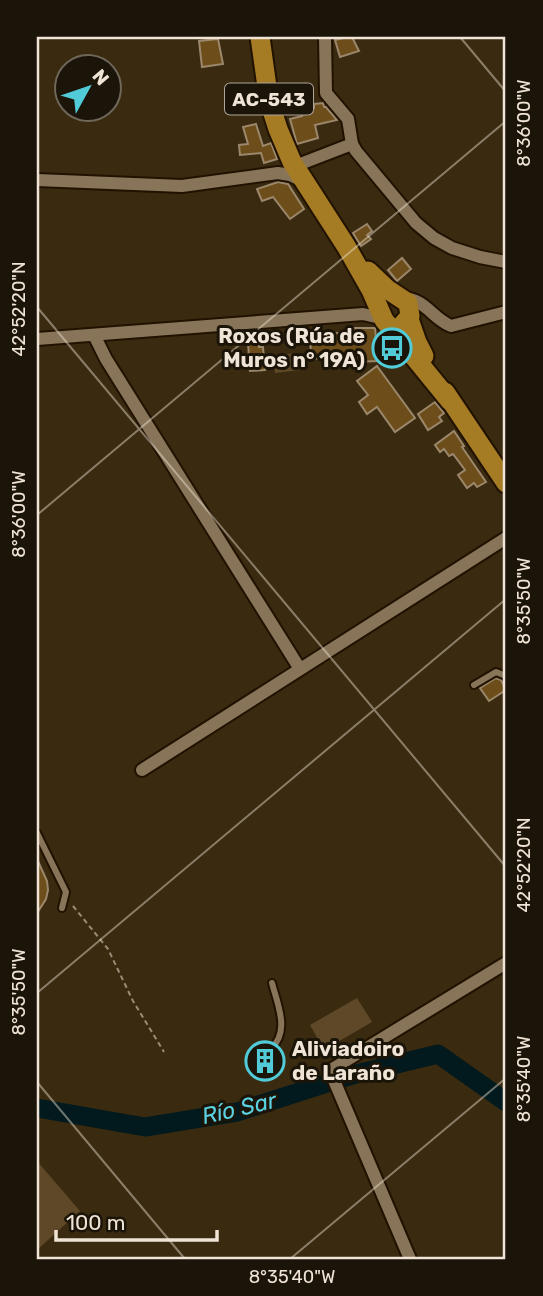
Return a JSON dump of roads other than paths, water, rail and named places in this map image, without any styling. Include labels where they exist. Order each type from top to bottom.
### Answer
[{"type":"main road","name":"AC-543","points":[[260,37],[269,101],[291,169],[346,246],[377,280],[385,310],[506,482]]},
{"type":"main road","points":[[385,310],[398,326],[405,324],[410,318]]},
{"type":"main road","name":"AC-543","points":[[410,318],[418,345],[450,401]]},
{"type":"street","points":[[325,37],[326,93],[348,119],[352,144],[397,202],[426,232],[460,251],[506,262]]},
{"type":"street","points":[[37,180],[182,186],[291,169],[352,144]]},
{"type":"street","points":[[37,339],[385,310],[420,302],[448,326],[506,313]]},
{"type":"street","points":[[410,318],[421,314],[439,320]]},
{"type":"street","points":[[93,335],[300,669]]},
{"type":"street","points":[[142,770],[506,538]]},
{"type":"street","points":[[410,1259],[341,1091],[331,1074],[506,963]]},
{"type":"lane","points":[[474,685],[496,672],[506,676]]},
{"type":"lane","points":[[37,833],[65,892],[62,908]]},
{"type":"lane","points":[[271,1049],[278,1042],[282,1028],[272,983]]},
{"type":"waterway","name":"Río Sar","points":[[37,1108],[145,1127],[237,1112],[352,1075],[438,1054],[506,1102]]},
{"type":"place","name":"Roxos (Rúa de Muros n° 19A)","points":[[392,348]]},
{"type":"place","name":"Aliviadoiro de Laraño","points":[[265,1061]]}]
